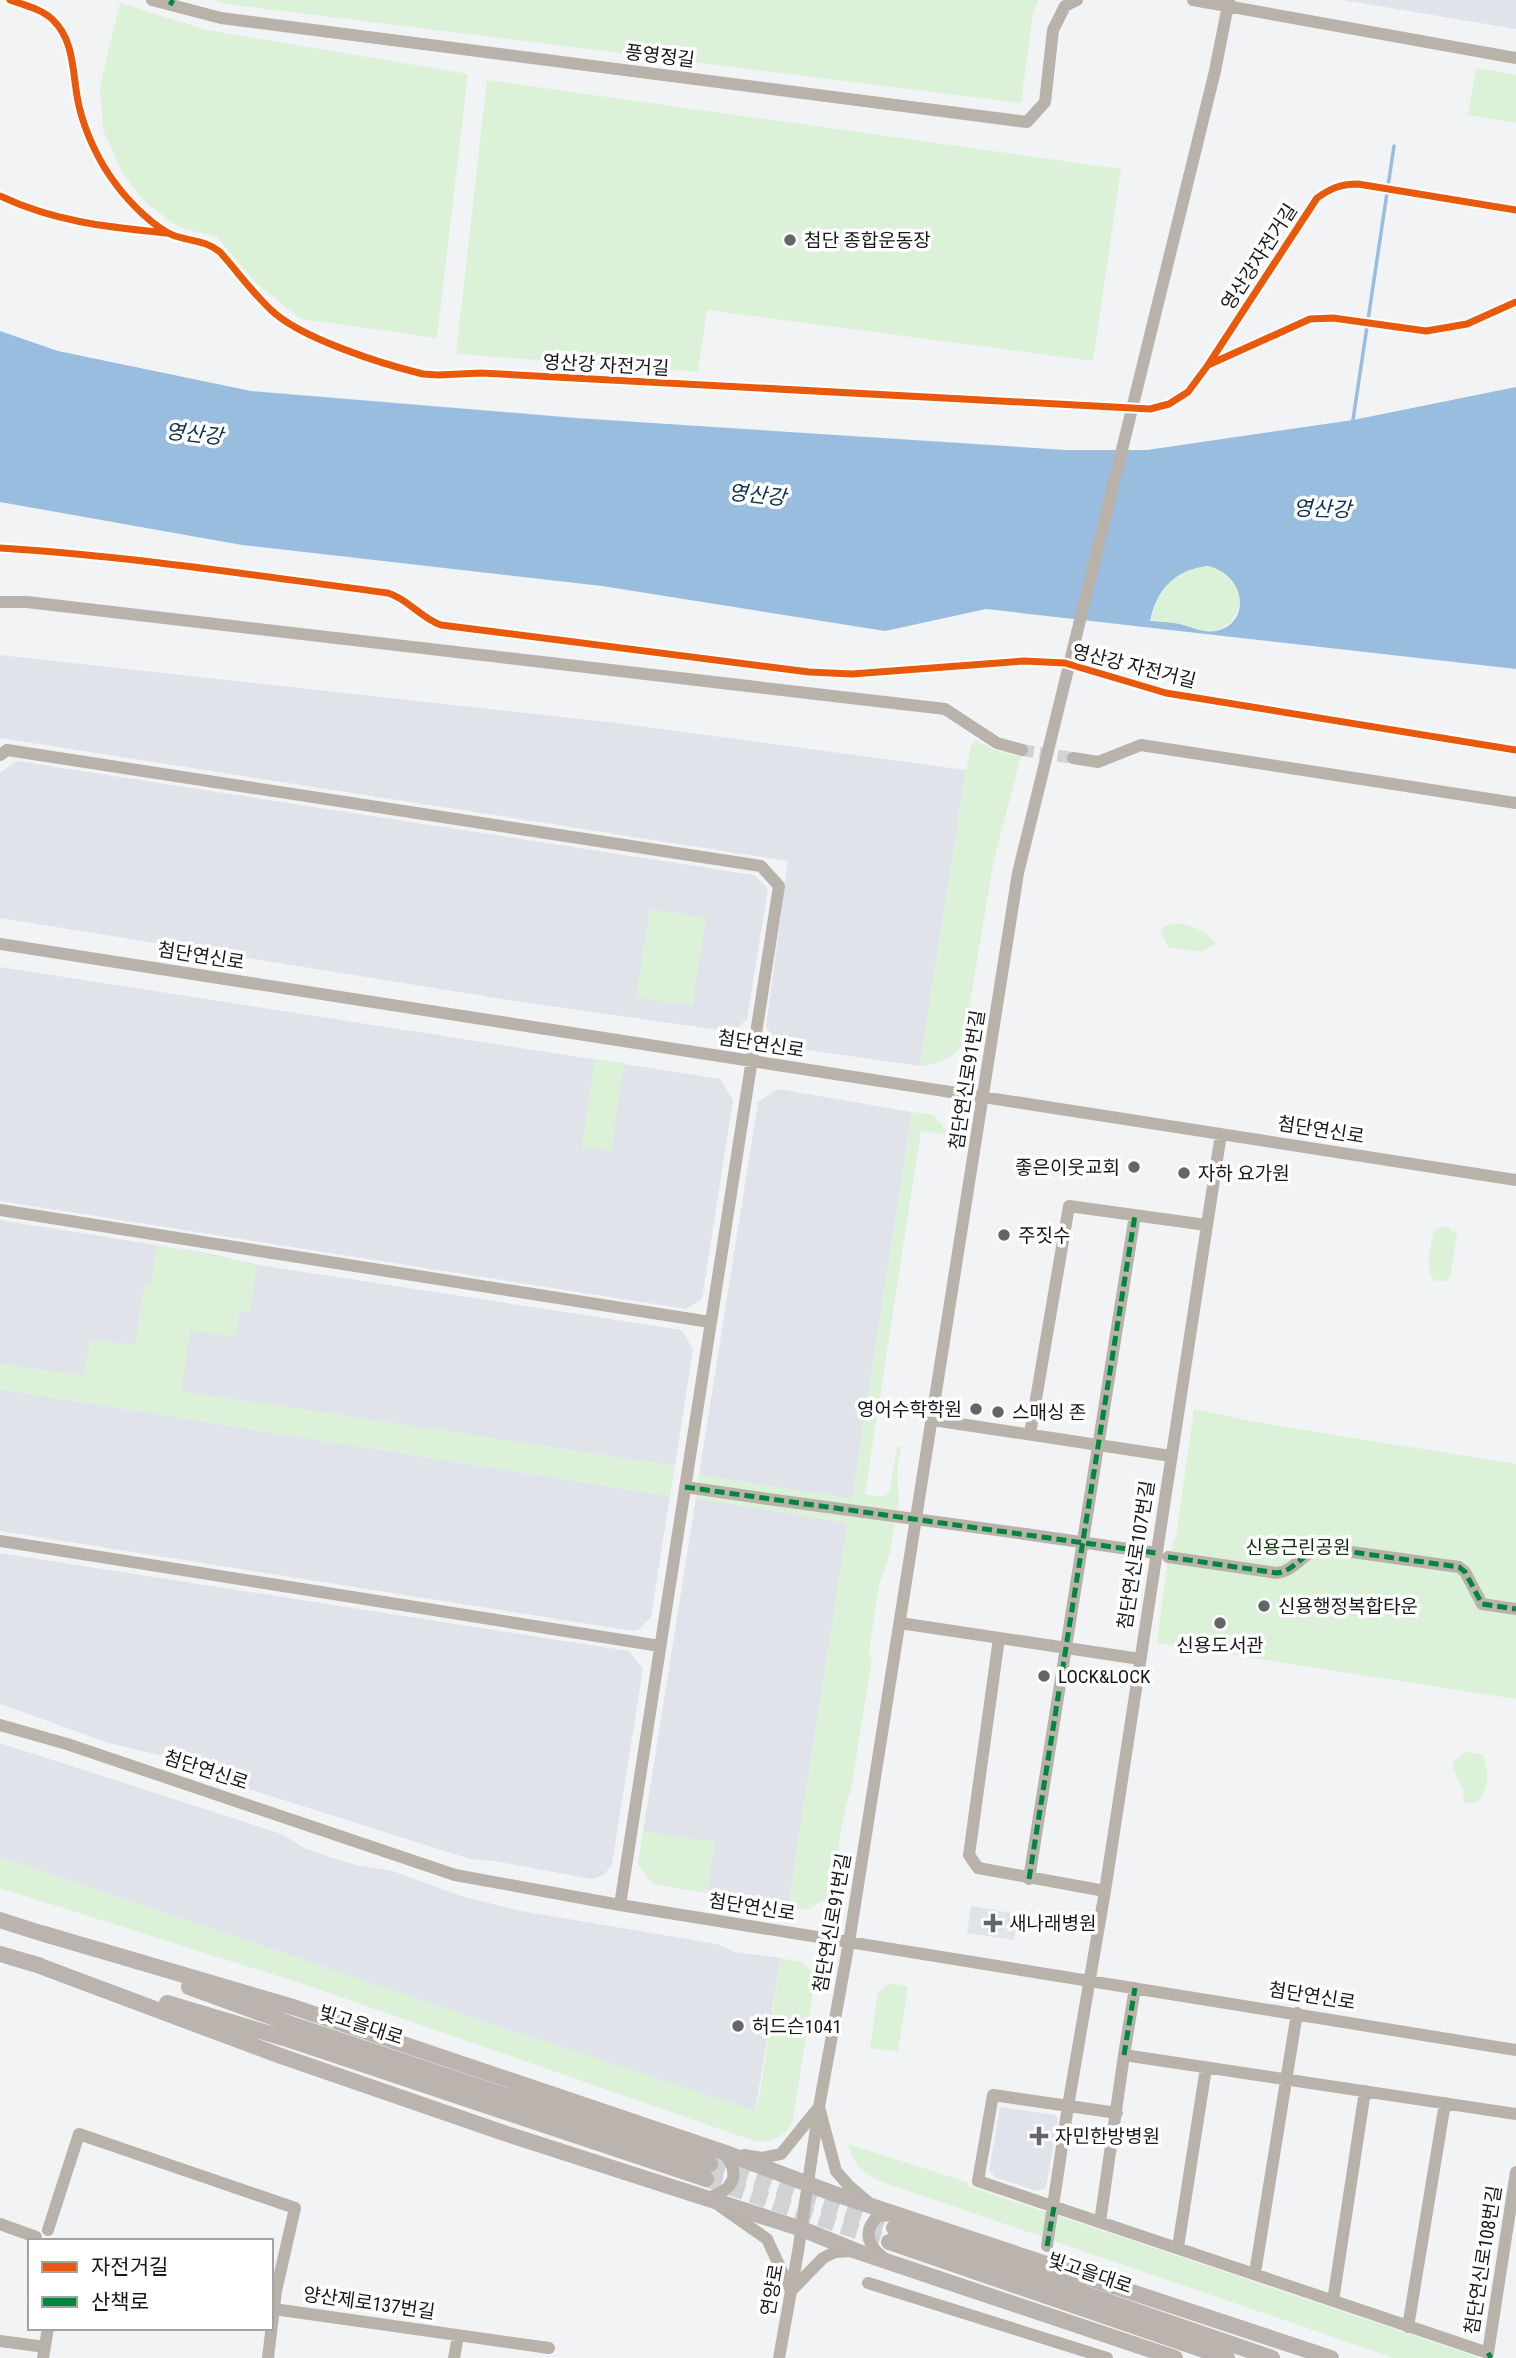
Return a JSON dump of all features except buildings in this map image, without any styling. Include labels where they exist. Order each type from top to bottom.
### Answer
[{"type":"main road","name":"빛고을대로","points":[[0,1920],[708,2172],[284,2038],[0,1954]]},
{"type":"main road","points":[[41,1933],[293,2007],[723,2152],[873,2207],[894,2228],[1331,2358]]},
{"type":"main road","points":[[32,1963],[278,2055],[503,2133],[802,2229],[856,2250],[1175,2358]]},
{"type":"main road","name":"빛고을대로","points":[[894,2228],[1227,2358]]},
{"type":"main road","name":"빛고을대로","points":[[894,2228],[1272,2358]]},
{"type":"street","name":"풍영정길","points":[[152,0],[231,20],[1027,122],[1045,102],[1053,30],[1065,6],[1077,0]]},
{"type":"street","points":[[1193,0],[1228,3],[1516,58]]},
{"type":"street","name":"첨단연신로91번길","points":[[802,2229],[819,2107],[901,1623],[1018,873],[1215,71],[1228,3]]},
{"type":"street","points":[[0,602],[37,603],[230,624],[945,709],[997,743],[1022,750]]},
{"type":"street","points":[[1073,758],[1098,762],[1141,745],[1516,803]]},
{"type":"street","points":[[0,755],[7,750],[761,866],[779,886],[620,1905]]},
{"type":"street","name":"첨단연신로","points":[[0,944],[1516,1180]]},
{"type":"street","name":"첨단연신로107번길","points":[[1090,1980],[1140,1659],[1162,1555],[1171,1456],[1221,1134]]},
{"type":"street","points":[[1030,1434],[1069,1206],[1206,1225]]},
{"type":"street","points":[[0,1210],[709,1322]]},
{"type":"street","points":[[1029,1879],[1135,1215]]},
{"type":"street","points":[[933,1420],[1171,1456]]},
{"type":"street","points":[[685,1486],[1277,1573],[1286,1571],[1312,1551],[1323,1548],[1459,1567],[1465,1572],[1482,1604],[1516,1609]]},
{"type":"street","points":[[0,1541],[660,1646]]},
{"type":"street","points":[[901,1623],[1140,1659]]},
{"type":"street","points":[[999,1638],[969,1854],[978,1868],[1105,1891]]},
{"type":"street","name":"첨단연신로","points":[[0,1725],[67,1744],[455,1875],[620,1905],[1516,2050]]},
{"type":"street","points":[[1047,2246],[1090,1980]]},
{"type":"street","points":[[1100,2222],[1135,1988]]},
{"type":"street","points":[[1255,2273],[1297,2013]]},
{"type":"street","points":[[1124,2055],[1516,2114]]},
{"type":"street","points":[[1178,2247],[1206,2068]]},
{"type":"street","points":[[1333,2301],[1364,2091]]},
{"type":"street","name":"첨단연신로108번길","points":[[1117,2113],[993,2095],[978,2181],[1255,2273],[1489,2356],[1516,2172]]},
{"type":"street","points":[[1408,2327],[1445,2104]]},
{"type":"street","points":[[723,2152],[762,2158],[781,2154],[819,2107]]},
{"type":"street","points":[[819,2107],[836,2171],[873,2207]]},
{"type":"street","points":[[48,2230],[79,2134],[295,2208],[273,2317]]},
{"type":"street","points":[[708,2198],[722,2194],[731,2185],[734,2176],[732,2163],[723,2152]]},
{"type":"street","points":[[708,2198],[767,2239],[791,2291],[823,2258],[835,2252],[856,2250]]},
{"type":"street","points":[[886,2260],[870,2244],[867,2236],[869,2228],[878,2216],[894,2228]]},
{"type":"street","points":[[0,2224],[35,2239],[41,2231],[48,2230],[57,2239]]},
{"type":"street","name":"연양로","points":[[779,2358],[802,2229]]},
{"type":"street","points":[[868,2283],[1107,2358]]},
{"type":"street","name":"양산제로137번길","points":[[274,2309],[549,2348]]},
{"type":"street","points":[[0,2341],[44,2353],[48,2330]]},
{"type":"street","points":[[268,2358],[271,2330]]},
{"type":"street","name":"양산제로137번길","points":[[454,2358],[458,2336]]},
{"type":"shaded area","points":[[1343,0],[1516,0],[1516,29]]},
{"type":"shaded area","points":[[0,655],[617,723],[966,770],[920,1066],[779,1046],[766,1027],[788,861],[0,738]]},
{"type":"shaded area","points":[[17,761],[754,875],[768,889],[747,1019],[733,1032],[515,1001],[0,918],[0,773]]},
{"type":"shaded area","points":[[0,967],[720,1079],[733,1100],[702,1299],[686,1309],[0,1201]]},
{"type":"shaded area","points":[[778,1089],[912,1112],[852,1499],[699,1475],[758,1102]]},
{"type":"shaded area","points":[[0,1220],[212,1254],[252,1264],[682,1330],[693,1350],[675,1466],[0,1364]]},
{"type":"shaded area","points":[[0,1389],[670,1496],[651,1617],[638,1630],[633,1631],[0,1531]]},
{"type":"shaded area","points":[[696,1498],[848,1523],[788,1907],[653,1884],[638,1864]]},
{"type":"shaded area","points":[[0,1553],[629,1651],[643,1669],[612,1864],[604,1875],[591,1879],[470,1859],[239,1786],[159,1755],[109,1743],[0,1704]]},
{"type":"shaded area","points":[[0,1743],[282,1834],[306,1849],[336,1859],[393,1871],[461,1896],[521,1911],[717,1944],[735,1952],[781,1958],[755,2111],[0,1857]]},
{"type":"shaded area","name":"새나래병원","points":[[971,1906],[1018,1914],[1014,1940],[967,1933]]},
{"type":"shaded area","points":[[1000,2107],[1055,2115],[1058,2119],[1046,2188],[1036,2191],[995,2177],[989,2170]]},
{"type":"green space","points":[[213,0],[1038,0],[1033,12],[1021,103],[226,4]]},
{"type":"green space","points":[[120,3],[207,30],[468,74],[437,338],[301,319],[256,283],[216,236],[180,228],[147,204],[122,172],[103,130],[100,86]]},
{"type":"green space","points":[[1476,68],[1516,75],[1516,123],[1468,115]]},
{"type":"green space","name":"첨단 종합운동장","points":[[487,80],[1121,169],[1093,361],[707,310],[698,372],[456,354]]},
{"type":"green space","points":[[1207,566],[1220,570],[1236,587],[1239,608],[1226,626],[1213,632],[1150,621],[1158,600],[1170,583],[1185,572]]},
{"type":"green space","points":[[976,740],[994,750],[1021,757],[994,859],[963,1045],[944,1060],[920,1066],[966,770],[971,746]]},
{"type":"green space","points":[[650,909],[706,918],[692,1006],[636,997]]},
{"type":"green space","points":[[1181,923],[1201,930],[1216,944],[1202,952],[1168,947],[1161,932],[1164,926]]},
{"type":"green space","points":[[595,1059],[624,1063],[611,1151],[582,1147]]},
{"type":"green space","points":[[912,1112],[934,1115],[949,1135],[921,1131],[865,1494],[883,1497],[890,1491],[897,1446],[901,1447],[897,1474],[899,1501],[890,1553],[879,1586],[869,1652],[872,1660],[851,1790],[829,1897],[807,1910],[788,1907],[848,1523],[696,1498],[699,1475],[852,1499]]},
{"type":"green space","points":[[1446,1226],[1457,1234],[1450,1277],[1446,1281],[1435,1281],[1429,1271],[1433,1233],[1435,1229]]},
{"type":"green space","points":[[157,1245],[257,1264],[250,1313],[240,1311],[236,1337],[190,1330],[181,1391],[675,1466],[670,1496],[0,1389],[0,1364],[84,1376],[90,1339],[135,1345],[145,1283],[151,1283]]},
{"type":"green space","name":"신용근린공원","points":[[1194,1409],[1255,1422],[1516,1464],[1516,1699],[1157,1643],[1168,1557],[1176,1536]]},
{"type":"green space","points":[[1465,1752],[1483,1754],[1487,1779],[1485,1790],[1478,1801],[1463,1804],[1463,1791],[1453,1762]]},
{"type":"green space","points":[[643,1831],[715,1842],[707,1893],[653,1884],[638,1864]]},
{"type":"green space","points":[[0,1857],[755,2111],[781,1958],[801,1962],[813,1972],[814,1987],[792,2124],[774,2139],[751,2140],[312,1987],[0,1888]]},
{"type":"green space","points":[[890,1983],[908,1986],[898,2052],[870,2048],[878,1992]]},
{"type":"green space","points":[[848,2144],[967,2182],[968,2186],[1048,2213],[1043,2237],[882,2182],[860,2168]]},
{"type":"green space","points":[[1058,2216],[1480,2358],[1394,2358],[1054,2241]]},
{"type":"water","name":"영산강","points":[[0,331],[58,351],[251,391],[576,418],[1066,450],[1147,450],[1353,420],[1516,387],[1516,669],[986,609],[885,631],[602,586],[242,545],[0,502]],"holes":[[[1207,566],[1230,578],[1240,598],[1235,619],[1228,626],[1207,631],[1175,623],[1150,621],[1157,599],[1177,577]]]},
{"type":"waterway","points":[[1353,420],[1394,146]]},
{"type":"tunnel","points":[[1022,750],[1073,758]]},
{"type":"tunnel","points":[[710,2164],[894,2228]]},
{"type":"tunnel","points":[[706,2179],[889,2242]]},
{"type":"marked path","points":[[170,5],[173,0]]},
{"type":"marked path","points":[[1029,1879],[1135,1215]]},
{"type":"marked path","points":[[685,1487],[1156,1553]]},
{"type":"marked path","points":[[1168,1557],[1277,1573],[1289,1569],[1311,1552],[1323,1548],[1459,1567],[1465,1572],[1482,1604],[1516,1609]]},
{"type":"marked path","points":[[1124,2055],[1135,1988]]},
{"type":"marked path","points":[[1047,2246],[1054,2207]]},
{"type":"marked path","points":[[1488,2353],[1491,2358]]},
{"type":"cycle path","name":"영산강 자전거길","points":[[10,0],[44,13],[60,29],[69,49],[79,106],[93,146],[115,183],[142,214],[175,236],[215,248],[270,309],[300,330],[364,357],[423,374],[481,373],[1150,409],[1169,404],[1188,392],[1208,365],[1310,319],[1333,318],[1426,331],[1467,324],[1516,302]]},
{"type":"cycle path","name":"영산강자전거길","points":[[1208,365],[1317,198],[1332,189],[1358,184],[1516,210]]},
{"type":"cycle path","points":[[0,196],[61,218],[102,226],[166,233]]},
{"type":"cycle path","name":"영산강 자전거길","points":[[0,548],[146,561],[388,593],[441,625],[809,672],[852,674],[1024,661],[1065,663],[1166,693],[1516,750]]},
{"type":"place","name":"첨단 종합운동장","points":[[790,240]]},
{"type":"place","name":"좋은이웃교회","points":[[1134,1167]]},
{"type":"place","name":"자하 요가원","points":[[1184,1173]]},
{"type":"place","name":"주짓수","points":[[1004,1235]]},
{"type":"place","name":"영어수학학원","points":[[976,1409]]},
{"type":"place","name":"스매싱 존","points":[[998,1412]]},
{"type":"place","name":"신용행정복합타운","points":[[1264,1606]]},
{"type":"place","name":"신용도서관","points":[[1220,1623]]},
{"type":"place","name":"LOCK&LOCK","points":[[1044,1676]]},
{"type":"place","name":"새나래병원","points":[[993,1923]]},
{"type":"place","name":"허드슨1041","points":[[738,2026]]},
{"type":"place","name":"자민한방병원","points":[[1039,2136]]}]
